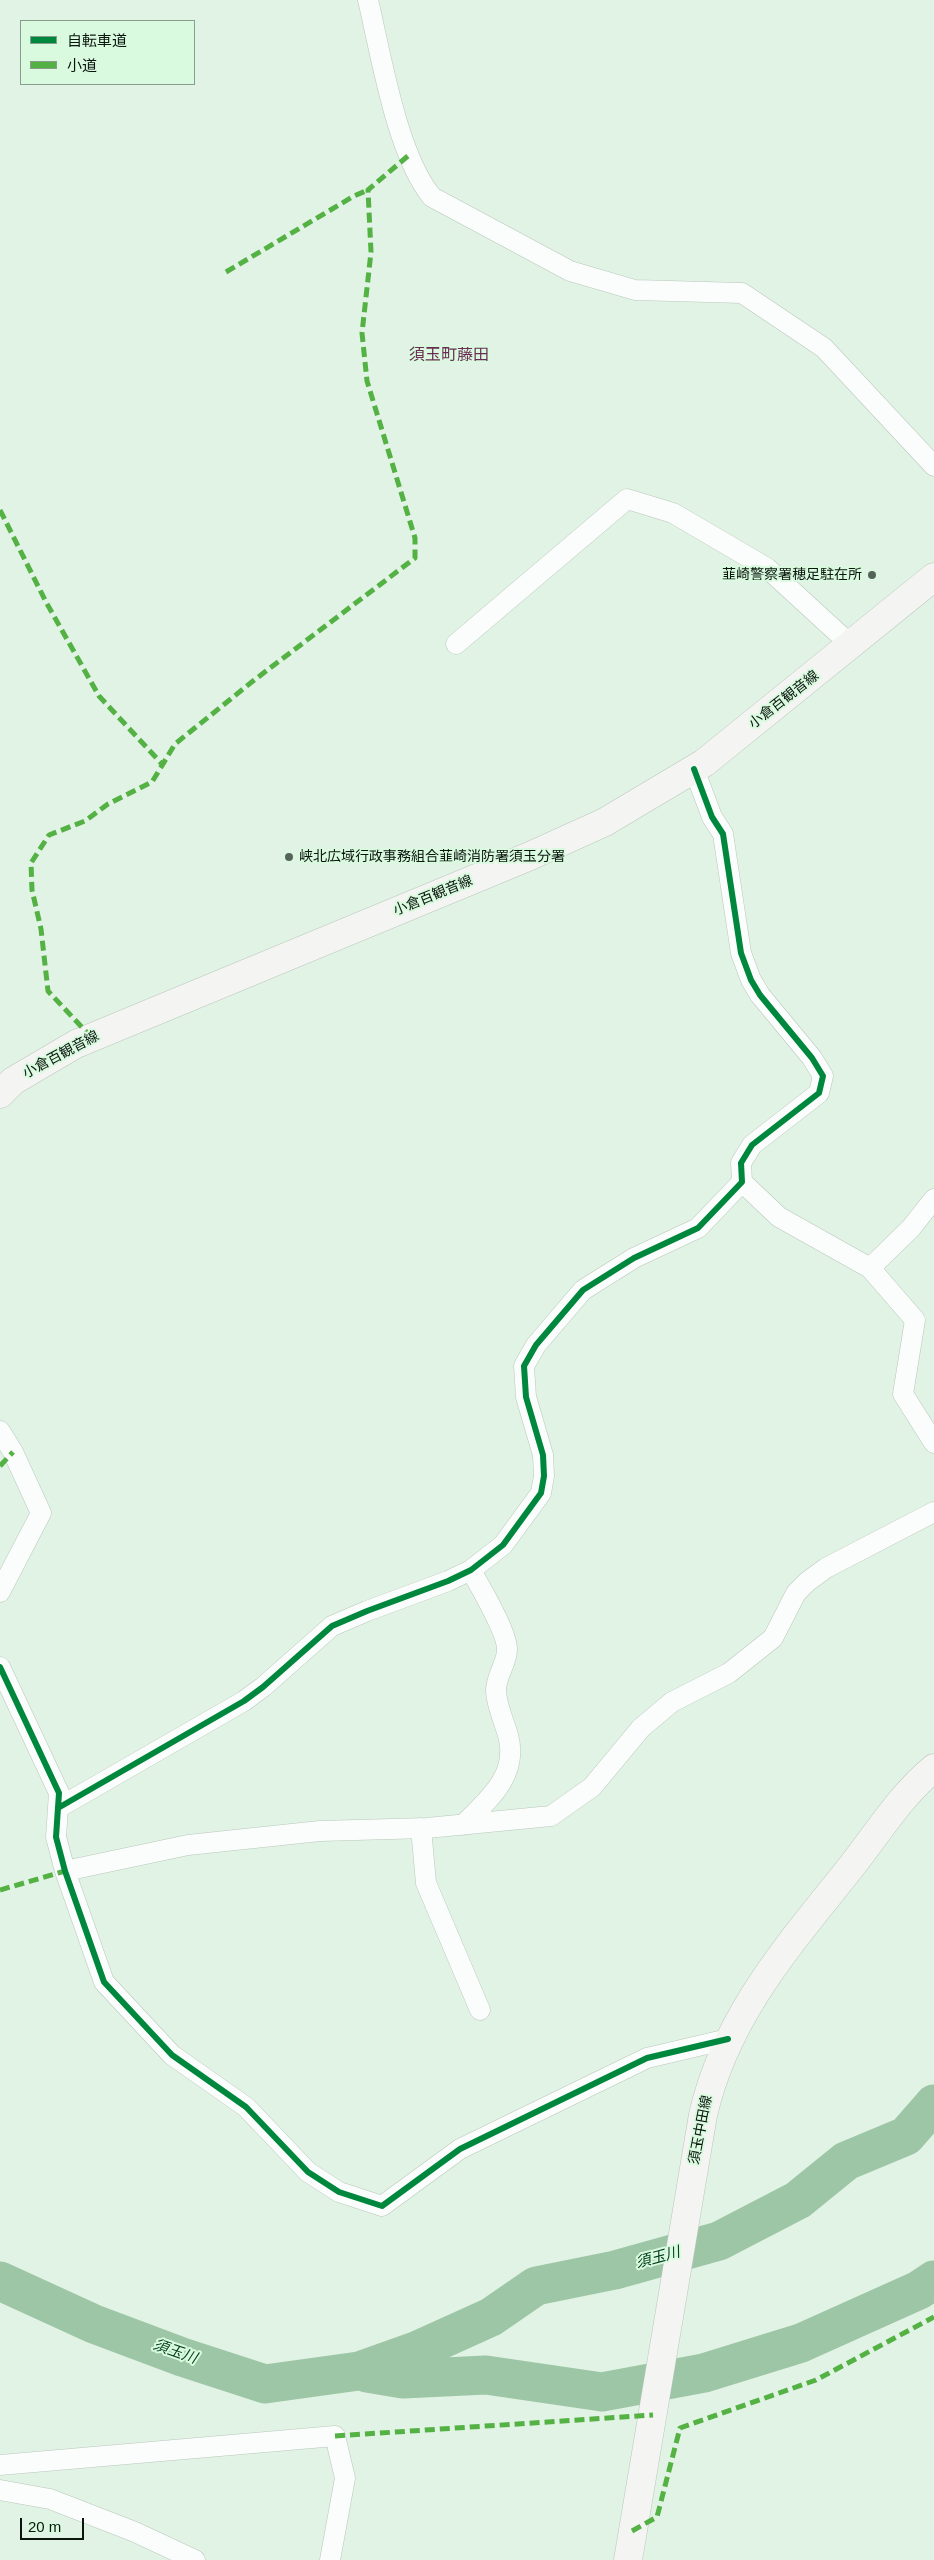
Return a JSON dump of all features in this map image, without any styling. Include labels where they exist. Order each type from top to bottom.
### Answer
[{"type":"main road","name":"小倉百観音線","points":[[0,1094],[13,1081],[76,1044],[530,856],[605,822],[694,769],[852,646],[934,577]]},
{"type":"main road","name":"須玉中田線","points":[[628,2560],[702,2115],[710,2082],[728,2039],[763,1980],[896,1808],[934,1768]]},
{"type":"street","points":[[368,0],[400,131],[420,182],[432,197],[570,272],[635,290],[742,293],[824,348],[934,466]]},
{"type":"street","points":[[456,644],[627,499],[673,513],[767,568],[852,646]]},
{"type":"street","points":[[694,769],[712,817],[723,834],[741,953],[751,980],[760,995],[812,1058],[823,1076],[819,1093],[752,1145],[741,1163],[742,1182],[779,1217],[870,1268],[915,1320],[903,1394],[934,1443]]},
{"type":"street","points":[[58,1808],[244,1701],[263,1687],[332,1626],[367,1610],[448,1581],[471,1570],[503,1545],[541,1493],[544,1476],[543,1455],[526,1397],[524,1366],[536,1345],[583,1290],[634,1258],[698,1228],[742,1182]]},
{"type":"street","points":[[870,1268],[912,1228],[934,1198]]},
{"type":"street","points":[[0,1430],[13,1452],[41,1513],[0,1592]]},
{"type":"street","points":[[65,1871],[188,1845],[320,1831],[421,1828],[552,1816],[592,1787],[641,1728],[672,1702],[729,1673],[773,1638],[796,1592],[807,1582],[826,1568],[934,1512]]},
{"type":"street","points":[[463,1824],[490,1798],[505,1776],[512,1751],[496,1692],[499,1672],[507,1651],[505,1637],[471,1570]]},
{"type":"street","points":[[0,1667],[59,1793],[56,1837],[65,1871],[104,1982],[172,2055],[246,2108],[308,2172],[339,2192],[382,2206],[460,2149],[648,2058],[728,2039]]},
{"type":"street","points":[[421,1828],[426,1883],[480,2010]]},
{"type":"street","points":[[0,2465],[335,2436],[345,2478],[330,2560]]},
{"type":"street","points":[[0,2490],[50,2499],[135,2532],[195,2560]]},
{"type":"waterway","name":"須玉川","points":[[0,2281],[94,2324],[182,2357],[265,2384],[359,2371],[418,2350],[491,2317],[536,2286],[615,2270],[719,2241],[798,2200],[846,2161],[906,2136],[934,2104]]},
{"type":"waterway","name":"須玉川","points":[[367,2373],[403,2379],[486,2375],[602,2392],[704,2373],[801,2343],[919,2290],[934,2280]]},
{"type":"marked path","points":[[92,1038],[48,991],[41,929],[32,890],[31,863],[49,835],[85,821],[108,804],[152,782],[175,744],[253,681],[415,558],[415,538],[367,381],[362,333],[371,252],[368,190],[409,155]]},
{"type":"marked path","points":[[226,272],[354,196],[368,190]]},
{"type":"marked path","points":[[0,510],[46,602],[99,696],[162,764]]},
{"type":"marked path","points":[[0,1466],[13,1452]]},
{"type":"marked path","points":[[0,1890],[65,1871]]},
{"type":"marked path","points":[[632,2531],[657,2517],[680,2428],[816,2380],[934,2317]]},
{"type":"marked path","points":[[335,2436],[653,2415]]},
{"type":"cycle path","points":[[58,1808],[244,1701],[263,1687],[332,1626],[448,1581],[471,1570],[503,1545],[541,1493],[544,1476],[543,1455],[526,1397],[524,1366],[536,1345],[583,1290],[634,1258],[698,1228],[742,1182],[741,1163],[752,1145],[819,1093],[823,1076],[812,1058],[760,995],[751,980],[741,953],[723,834],[712,817],[694,769]]},
{"type":"cycle path","points":[[0,1667],[59,1793],[56,1837],[65,1871],[104,1982],[172,2055],[246,2107],[308,2172],[339,2192],[382,2206],[460,2149],[647,2058],[728,2039]]},
{"type":"place","name":"韮崎警察署穂足駐在所","points":[[872,575]]},
{"type":"place","name":"峡北広域行政事務組合韮崎消防署須玉分署","points":[[289,857]]},
{"type":"district","name":"須玉町藤田","points":[[449,356]]}]
